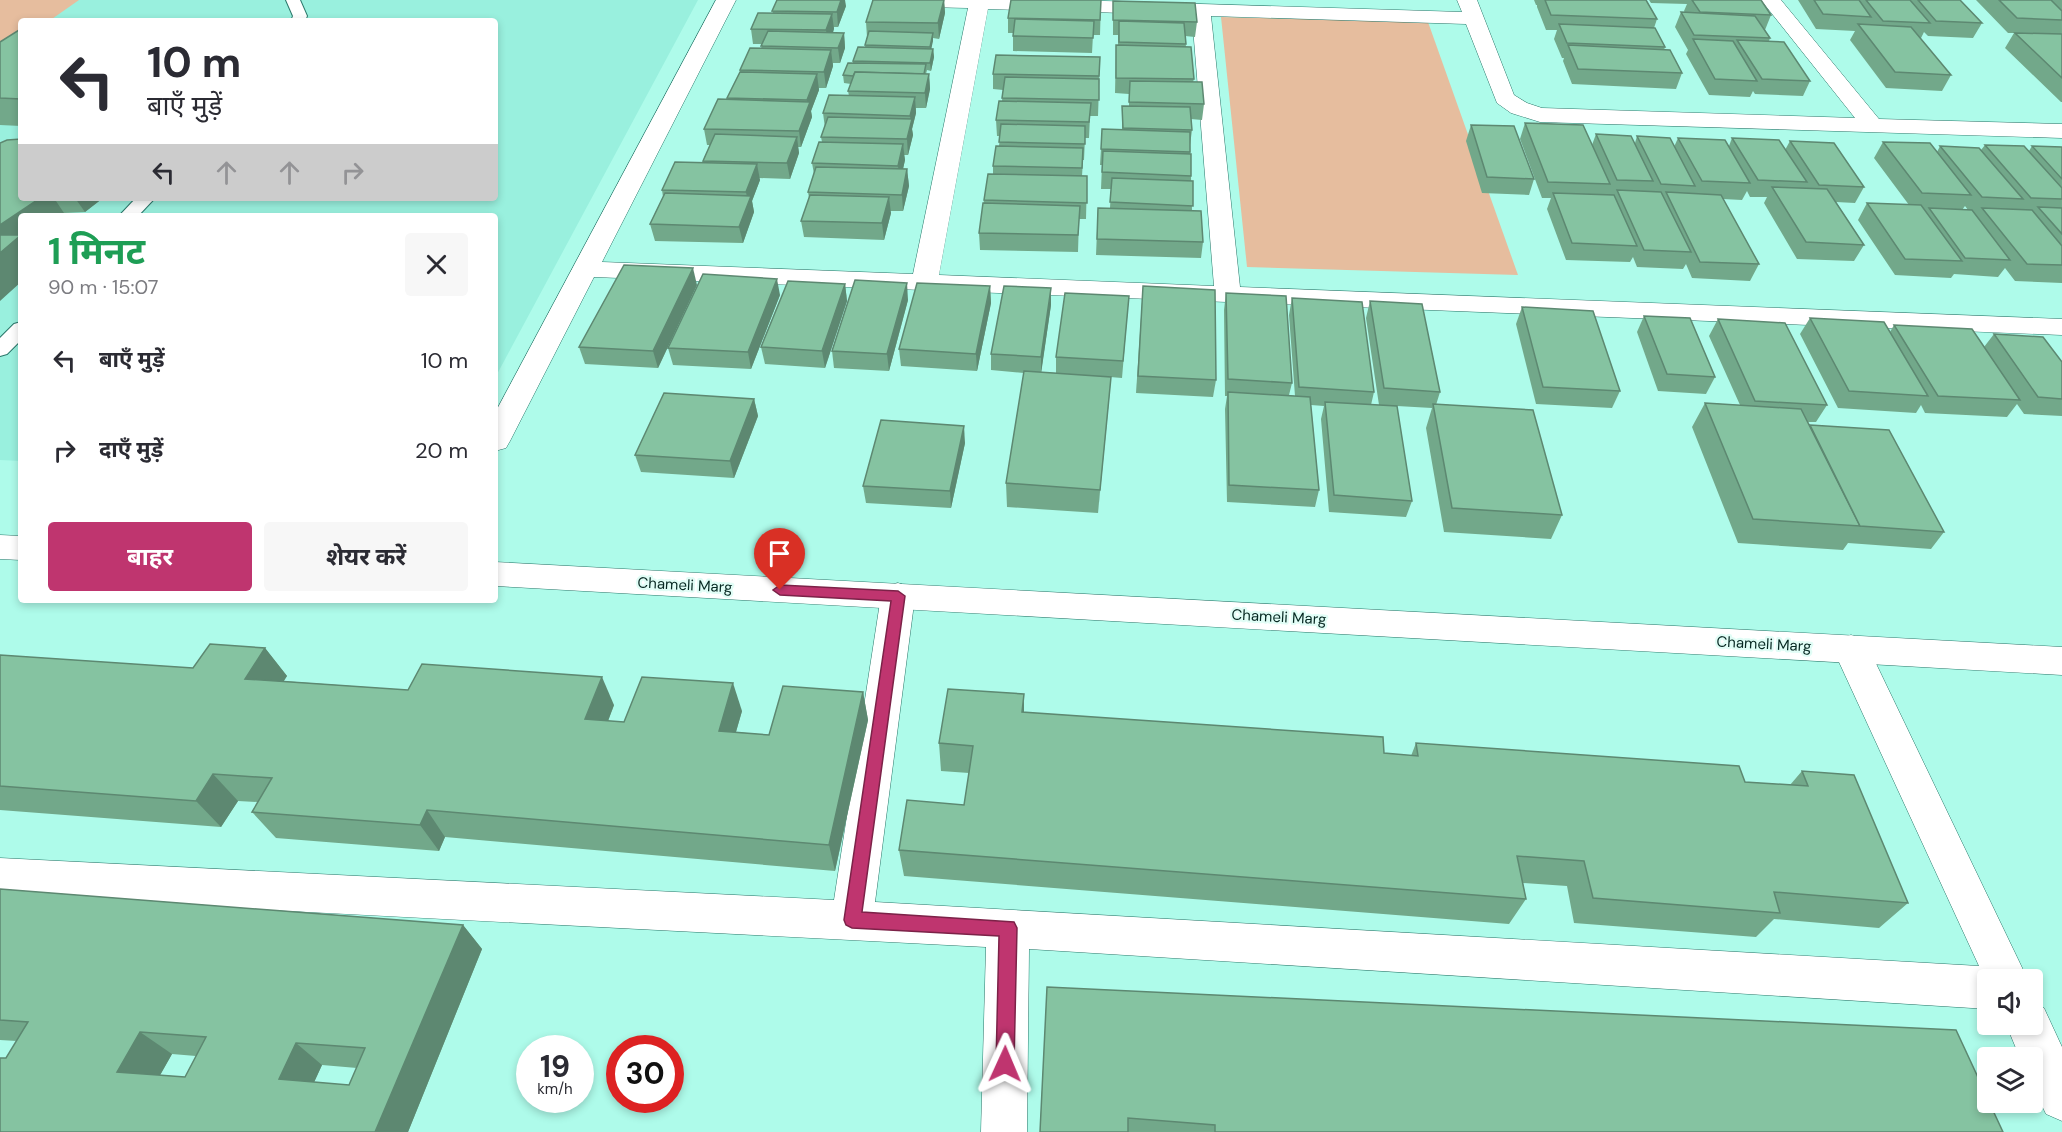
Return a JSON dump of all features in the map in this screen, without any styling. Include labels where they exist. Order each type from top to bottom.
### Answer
[{"type":"street","points":[[498,435],[726,0]]},
{"type":"street","points":[[882,0],[1201,10],[1470,9],[1505,98],[1519,108],[1540,115],[2062,131]]},
{"type":"street","points":[[1771,0],[1872,126]]},
{"type":"street","points":[[924,283],[979,3]]},
{"type":"street","points":[[1201,10],[1228,294]]},
{"type":"street","points":[[584,269],[2062,327]]},
{"type":"street","points":[[0,547],[18,548]]},
{"type":"street","name":"Chameli Marg","points":[[498,574],[2062,661]]},
{"type":"street","points":[[852,920],[898,596]]},
{"type":"street","points":[[1851,649],[2002,969]]},
{"type":"street","points":[[0,877],[1008,928],[1977,987]]},
{"type":"street","points":[[1004,1132],[1008,928]]},
{"type":"street","points":[[2033,1035],[2062,1098]]},
{"type":"lane","points":[[293,0],[299,18]]},
{"type":"lane","points":[[131,213],[143,201]]},
{"type":"lane","points":[[0,350],[18,331]]},
{"type":"shaded area","points":[[0,0],[698,0],[498,372],[498,213],[18,213],[18,461],[0,460]]},
{"type":"shaded area","points":[[0,0],[79,0],[53,18],[18,18],[18,43],[0,55]]},
{"type":"shaded area","points":[[1221,17],[1428,22],[1518,275],[1247,267]]},
{"type":"building","points":[[777,0],[841,0],[837,12],[772,11]]},
{"type":"building","points":[[873,0],[944,0],[938,23],[866,22]]},
{"type":"building","points":[[1011,0],[1101,0],[1100,20],[1008,18]]},
{"type":"building","points":[[1545,0],[1646,0],[1657,19],[1551,15]]},
{"type":"building","points":[[1692,0],[1761,0],[1771,15],[1700,12]]},
{"type":"building","points":[[1814,0],[1859,0],[1871,17],[1823,14]]},
{"type":"building","points":[[1866,0],[1910,0],[1930,23],[1883,21]]},
{"type":"building","points":[[1918,0],[1960,0],[1982,23],[1936,21]]},
{"type":"building","points":[[1999,0],[2051,0],[2062,11],[2062,20],[2017,18]]},
{"type":"building","points":[[1113,1],[1195,3],[1197,22],[1113,20]]},
{"type":"building","points":[[1681,12],[1755,16],[1770,38],[1694,35]]},
{"type":"building","points":[[758,13],[832,14],[826,30],[751,29]]},
{"type":"building","points":[[1015,19],[1094,21],[1093,38],[1013,36]]},
{"type":"building","points":[[1119,21],[1184,23],[1186,44],[1119,42]]},
{"type":"building","points":[[1559,24],[1655,28],[1665,47],[1567,43]]},
{"type":"building","points":[[1858,24],[1911,27],[1951,75],[1895,72]]},
{"type":"building","points":[[18,31],[18,99],[0,98],[0,42]]},
{"type":"building","points":[[768,31],[844,33],[838,48],[761,46]]},
{"type":"building","points":[[869,31],[933,33],[930,47],[865,45]]},
{"type":"building","points":[[2015,33],[2062,34],[2062,78]]},
{"type":"building","points":[[1693,39],[1733,41],[1757,81],[1715,79]]},
{"type":"building","points":[[1737,40],[1784,42],[1810,81],[1762,79]]},
{"type":"building","points":[[1116,45],[1191,47],[1194,79],[1116,78]]},
{"type":"building","points":[[1568,45],[1670,50],[1682,73],[1578,69]]},
{"type":"building","points":[[858,47],[933,49],[930,63],[853,61]]},
{"type":"building","points":[[750,48],[831,50],[824,72],[740,70]]},
{"type":"building","points":[[996,55],[1100,57],[1099,76],[993,74]]},
{"type":"building","points":[[848,63],[926,64],[924,74],[855,72],[853,76],[843,75]]},
{"type":"building","points":[[740,72],[817,74],[807,100],[727,98]]},
{"type":"building","points":[[855,72],[929,74],[925,93],[848,91]]},
{"type":"building","points":[[1005,77],[1099,79],[1099,100],[1002,98]]},
{"type":"building","points":[[1130,81],[1202,82],[1204,104],[1129,102]]},
{"type":"building","points":[[829,95],[915,97],[910,116],[823,113]]},
{"type":"building","points":[[718,99],[810,102],[799,131],[704,129]]},
{"type":"building","points":[[999,101],[1091,103],[1089,122],[996,120]]},
{"type":"building","points":[[1122,106],[1190,107],[1192,130],[1123,128]]},
{"type":"building","points":[[828,117],[912,119],[907,139],[821,137]]},
{"type":"building","points":[[1525,123],[1583,125],[1610,184],[1548,182]]},
{"type":"building","points":[[1001,124],[1085,126],[1085,144],[999,142]]},
{"type":"building","points":[[1471,125],[1514,126],[1534,179],[1487,177]]},
{"type":"building","points":[[1102,129],[1190,132],[1190,152],[1101,149]]},
{"type":"building","points":[[715,134],[797,137],[787,163],[703,161]]},
{"type":"building","points":[[1596,134],[1631,136],[1653,181],[1617,180]]},
{"type":"building","points":[[1637,136],[1670,138],[1695,186],[1661,184]]},
{"type":"building","points":[[1678,138],[1725,140],[1750,183],[1702,181]]},
{"type":"building","points":[[1732,138],[1779,140],[1807,182],[1758,180]]},
{"type":"building","points":[[18,139],[18,201],[36,201],[0,225],[0,143]]},
{"type":"building","points":[[1790,141],[1834,143],[1864,187],[1819,185]]},
{"type":"building","points":[[819,142],[903,144],[898,166],[812,163]]},
{"type":"building","points":[[1883,142],[1930,143],[1971,195],[1922,193]]},
{"type":"building","points":[[1985,145],[2024,146],[2062,188],[2062,199],[2031,198]]},
{"type":"building","points":[[996,146],[1083,148],[1082,168],[993,166]]},
{"type":"building","points":[[1940,146],[1979,148],[2023,199],[1982,197]]},
{"type":"building","points":[[2032,146],[2062,147],[2062,179]]},
{"type":"building","points":[[1103,151],[1191,154],[1191,176],[1102,172]]},
{"type":"building","points":[[675,162],[757,164],[746,192],[662,190]]},
{"type":"building","points":[[816,167],[907,169],[902,195],[808,192]]},
{"type":"building","points":[[988,174],[1087,176],[1087,203],[984,200]]},
{"type":"building","points":[[1112,178],[1193,181],[1193,206],[1110,202]]},
{"type":"building","points":[[1772,187],[1827,189],[1864,245],[1806,242]]},
{"type":"building","points":[[1617,190],[1661,192],[1691,252],[1644,250]]},
{"type":"building","points":[[1666,192],[1721,195],[1759,264],[1700,262]]},
{"type":"building","points":[[665,193],[751,196],[739,227],[650,224]]},
{"type":"building","points":[[1553,193],[1614,195],[1637,246],[1572,243]]},
{"type":"building","points":[[810,195],[889,197],[882,223],[801,221]]},
{"type":"building","points":[[983,203],[1080,206],[1078,235],[979,233]]},
{"type":"building","points":[[1867,203],[1921,205],[1962,261],[1905,259]]},
{"type":"building","points":[[2038,207],[2062,208],[2062,234]]},
{"type":"building","points":[[1098,208],[1201,211],[1203,242],[1097,239]]},
{"type":"building","points":[[1929,208],[1972,210],[2010,260],[1965,258]]},
{"type":"building","points":[[1982,208],[2032,210],[2062,246],[2062,265],[2027,264]]},
{"type":"building","points":[[0,235],[18,235],[18,238],[0,253]]},
{"type":"building","points":[[624,265],[693,268],[653,351],[579,347]]},
{"type":"building","points":[[703,274],[777,279],[748,352],[668,348]]},
{"type":"building","points":[[855,280],[907,283],[887,354],[832,351]]},
{"type":"building","points":[[788,281],[845,284],[822,351],[761,347]]},
{"type":"building","points":[[917,283],[990,286],[976,354],[899,349]]},
{"type":"building","points":[[1004,286],[1051,288],[1041,357],[991,354]]},
{"type":"building","points":[[1143,286],[1215,290],[1216,380],[1138,376]]},
{"type":"building","points":[[1065,293],[1129,296],[1123,361],[1056,357]]},
{"type":"building","points":[[1226,293],[1286,296],[1292,383],[1228,379]]},
{"type":"building","points":[[1292,298],[1362,302],[1374,392],[1299,387]]},
{"type":"building","points":[[1370,301],[1422,304],[1440,392],[1384,388]]},
{"type":"building","points":[[1522,307],[1593,311],[1620,391],[1543,387]]},
{"type":"building","points":[[1644,316],[1690,318],[1715,377],[1667,374]]},
{"type":"building","points":[[1810,318],[1884,322],[1928,396],[1849,391]]},
{"type":"building","points":[[1718,319],[1785,323],[1827,405],[1755,401]]},
{"type":"building","points":[[1894,325],[1972,329],[2020,400],[1938,396]]},
{"type":"building","points":[[1994,334],[2043,337],[2062,362],[2062,399],[2038,397]]},
{"type":"building","points":[[1024,371],[1111,377],[1100,490],[1006,483]]},
{"type":"building","points":[[1228,392],[1310,397],[1319,490],[1229,485]]},
{"type":"building","points":[[664,393],[754,399],[730,461],[635,455]]},
{"type":"building","points":[[1325,402],[1397,406],[1412,501],[1334,495]]},
{"type":"building","points":[[1705,403],[1801,409],[1860,526],[1753,519]]},
{"type":"building","points":[[1433,404],[1533,410],[1562,515],[1452,508]]},
{"type":"building","points":[[881,420],[964,426],[950,491],[863,486]]},
{"type":"building","points":[[1810,425],[1889,430],[1944,532],[1860,526]]},
{"type":"building","points":[[210,644],[265,648],[245,679],[408,690],[422,664],[602,677],[585,719],[624,722],[642,677],[733,683],[719,731],[769,735],[783,686],[863,692],[829,845],[427,810],[420,825],[252,812],[272,778],[213,774],[196,801],[0,786],[0,655],[193,668]]},
{"type":"building","points":[[948,689],[1024,694],[1022,712],[1383,737],[1384,753],[1418,756],[1416,743],[1739,766],[1745,782],[1808,786],[1802,771],[1854,775],[1908,903],[1774,892],[1780,913],[1593,898],[1584,861],[1517,856],[1526,899],[899,850],[907,800],[964,805],[973,746],[939,743]]},
{"type":"building","points":[[0,889],[463,925],[375,1132],[0,1132],[0,1058],[6,1058],[28,1022],[0,1020]],"holes":[[[140,1032],[206,1037],[185,1077],[117,1072]],[[296,1043],[365,1048],[349,1085],[279,1079]]]},
{"type":"building","points":[[1047,987],[1956,1030],[1977,1075],[1977,1113],[1994,1113],[2003,1132],[1215,1132],[1215,1125],[1128,1118],[1128,1132],[1040,1132]]},
{"type":"route","points":[[780,590],[898,596],[852,920],[1008,928],[1005,1064]]}]
